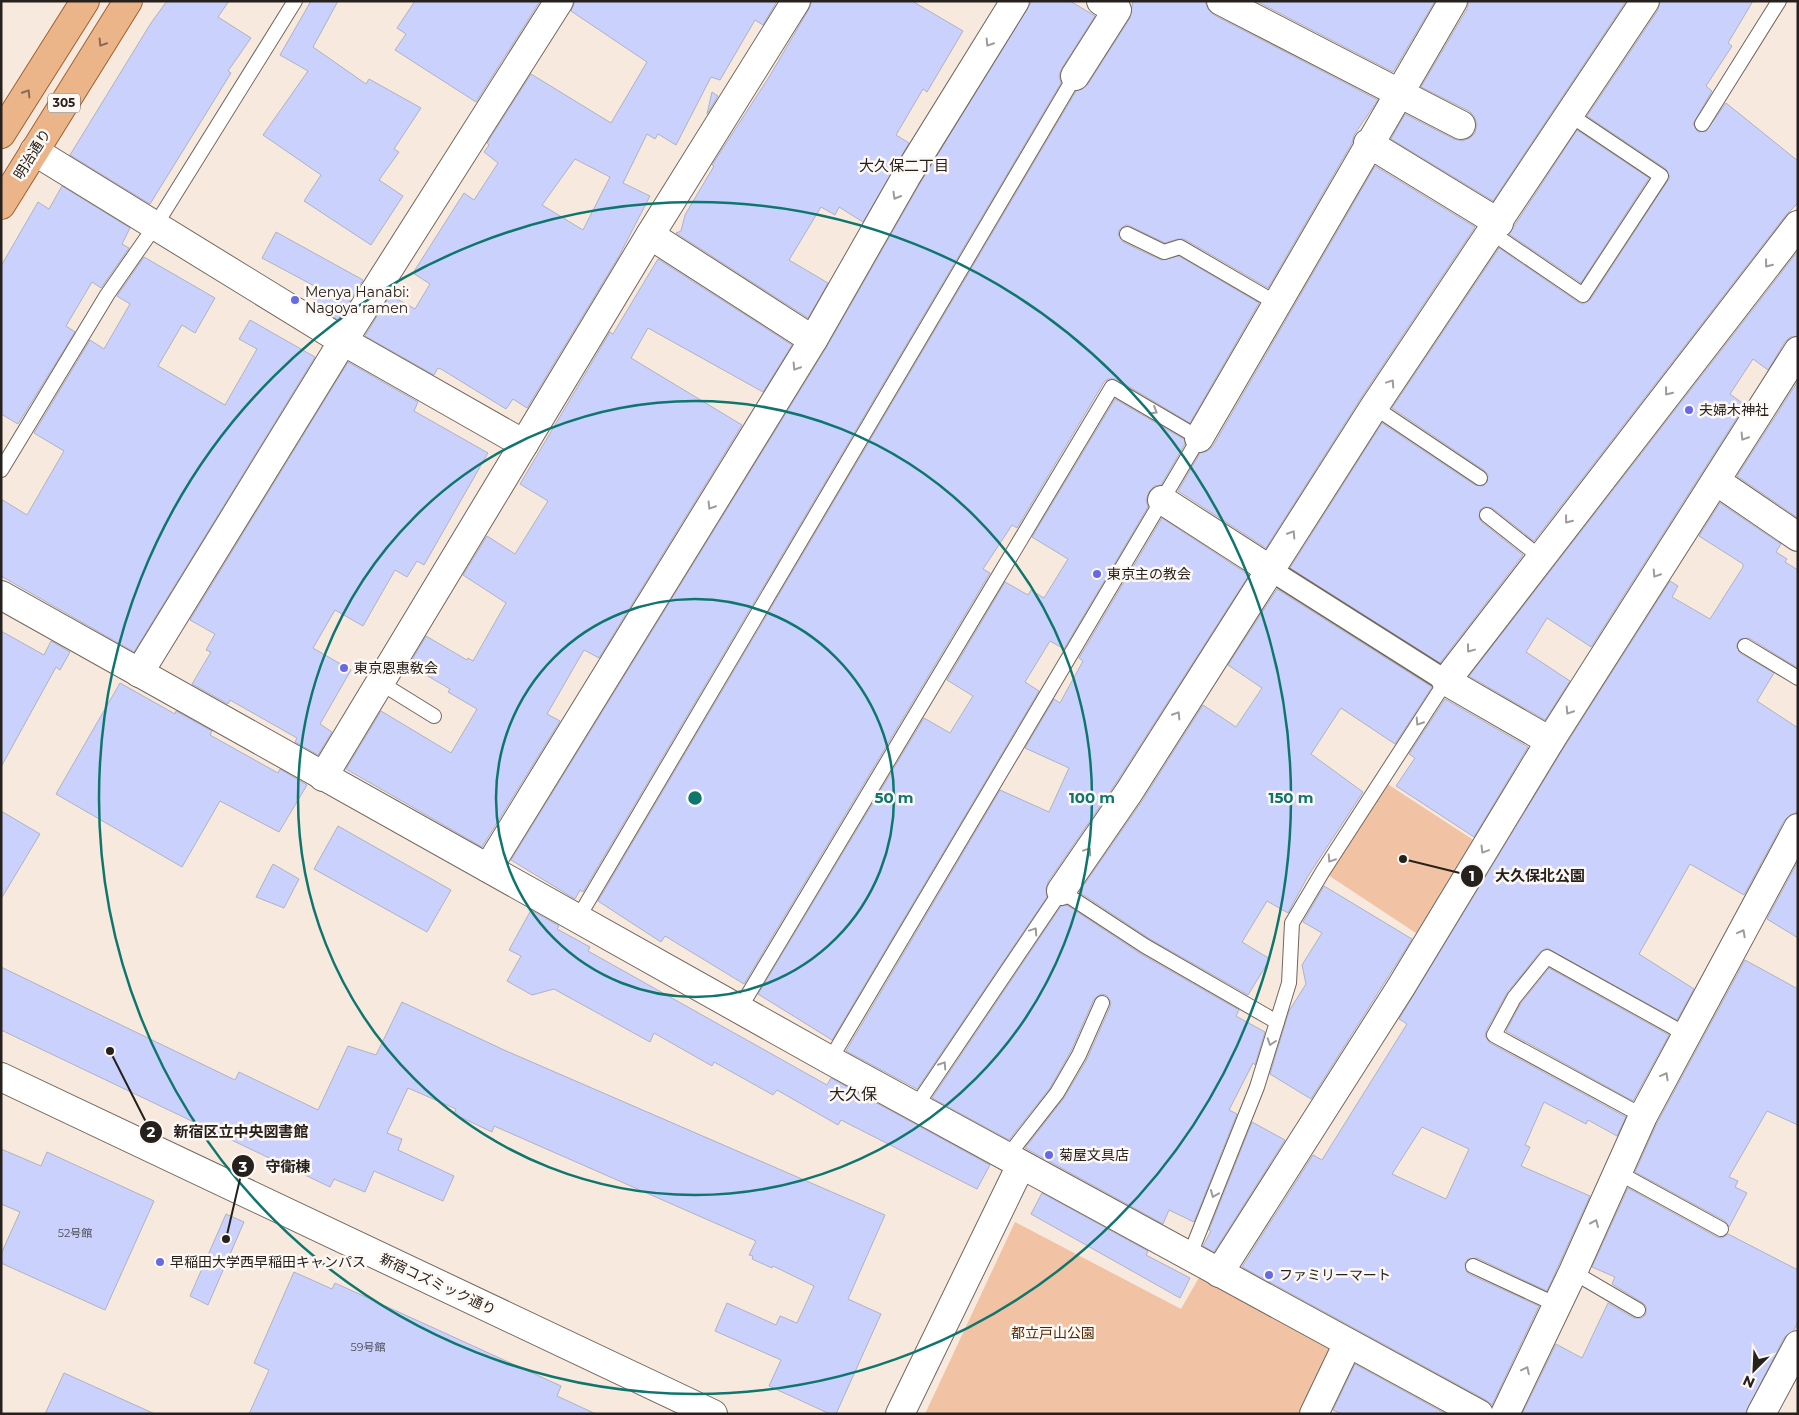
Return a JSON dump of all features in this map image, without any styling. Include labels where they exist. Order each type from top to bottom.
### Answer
[{"type":"main road","name":"305","points":[[1,134],[85,1]]},
{"type":"main road","name":"明治通り","points":[[1,205],[128,1]]},
{"type":"street","points":[[138,673],[343,340],[559,1]]},
{"type":"street","points":[[323,777],[650,234],[796,1]]},
{"type":"street","points":[[488,868],[813,340],[906,178],[1015,1]]},
{"type":"street","points":[[1075,76],[1117,10],[1102,1]]},
{"type":"street","points":[[1221,1],[1462,125]]},
{"type":"street","points":[[1199,438],[1452,1]]},
{"type":"street","points":[[1061,892],[1129,792],[1374,406],[1495,228],[1645,1]]},
{"type":"street","points":[[1368,144],[1495,228]]},
{"type":"street","points":[[34,151],[343,340],[524,444]]},
{"type":"street","points":[[1446,681],[1798,225]]},
{"type":"street","points":[[650,234],[813,340]]},
{"type":"street","points":[[1219,1273],[1401,987],[1550,741],[1798,351]]},
{"type":"street","points":[[1716,481],[1798,537]]},
{"type":"street","points":[[1162,500],[1269,570],[1446,681],[1550,741]]},
{"type":"street","points":[[1,595],[830,1060],[1479,1414]]},
{"type":"street","points":[[1505,1414],[1558,1306],[1643,1116],[1798,828]]},
{"type":"street","name":"新宿コズミック通り","points":[[1,1077],[713,1414]]},
{"type":"street","points":[[900,1414],[1014,1161]]},
{"type":"street","points":[[1314,1414],[1348,1343]]},
{"type":"street","points":[[1761,1414],[1791,1375],[1798,1345]]},
{"type":"lane","points":[[1,470],[107,295],[155,226],[295,1]]},
{"type":"lane","points":[[1702,124],[1779,1]]},
{"type":"lane","points":[[578,918],[1075,76]]},
{"type":"lane","points":[[1495,228],[1583,295],[1661,176],[1570,115]]},
{"type":"lane","points":[[1128,234],[1164,252],[1180,247],[1276,303]]},
{"type":"lane","points":[[740,1008],[1112,387],[1199,438],[830,1060]]},
{"type":"lane","points":[[1374,406],[1480,478]]},
{"type":"lane","points":[[1487,515],[1540,557]]},
{"type":"lane","points":[[1745,646],[1798,678]]},
{"type":"lane","points":[[1189,1257],[1257,1087],[1289,983],[1292,923],[1322,871],[1446,681]]},
{"type":"lane","points":[[379,682],[434,716]]},
{"type":"lane","points":[[916,1106],[1061,892],[1145,946],[1277,1022]]},
{"type":"lane","points":[[1643,1116],[1494,1035],[1514,998],[1546,957],[1687,1035]]},
{"type":"lane","points":[[1014,1161],[1058,1094],[1079,1055],[1102,1003]]},
{"type":"lane","points":[[1618,1172],[1721,1229]]},
{"type":"lane","points":[[1474,1266],[1558,1306]]},
{"type":"lane","points":[[1573,1272],[1638,1310]]},
{"type":"green space","points":[[1386,783],[1478,843],[1419,935],[1328,875]]},
{"type":"green space","name":"都立戸山公園","points":[[1015,1222],[1181,1309],[1201,1274],[1339,1345],[1311,1414],[925,1414]]},
{"type":"building","points":[[167,1],[229,1],[218,17],[251,38],[228,71],[231,73],[150,204],[70,155],[151,23]]},
{"type":"building","points":[[311,1],[338,1],[313,47],[366,84],[369,79],[421,108],[394,149],[399,152],[379,180],[403,196],[371,245],[304,201],[321,175],[263,135],[308,71],[280,55]]},
{"type":"building","points":[[415,1],[540,1],[476,102],[395,50],[406,34],[397,28]]},
{"type":"building","points":[[575,1],[777,1],[763,25],[755,20],[720,80],[711,77],[676,145],[658,134],[655,139],[647,134],[623,183],[650,196],[619,256],[527,408],[513,399],[506,409],[441,369],[438,368],[434,375],[365,336],[390,295],[415,309],[430,284],[413,273],[464,193],[474,200],[498,163],[484,152],[489,145],[487,143],[531,74],[611,123],[647,62],[571,11]],"holes":[[[575,159],[610,177],[583,230],[542,205]]]},
{"type":"building","points":[[812,1],[912,1],[963,31],[927,92],[923,89],[896,135],[909,143],[863,222],[839,207],[835,215],[821,207],[789,260],[828,283],[808,318],[676,233],[681,231],[685,215],[714,166],[712,165],[769,77]]},
{"type":"building","points":[[1032,1],[1070,1],[1095,16],[1062,68],[1059,75],[1061,83],[583,892],[580,890],[575,899],[511,860],[826,348],[919,185]]},
{"type":"building","points":[[1133,1],[1205,1],[1208,9],[1214,15],[1378,100],[1354,135],[1352,143],[1268,288],[1184,239],[1165,243],[1130,226],[1126,225],[1119,230],[1118,235],[1123,242],[1161,260],[1179,256],[1259,303],[1190,423],[1116,379],[1108,379],[1104,382],[1017,528],[1012,525],[983,569],[990,573],[744,984],[665,936],[661,942],[598,901],[1076,91],[1088,84],[1130,18]]},
{"type":"building","points":[[1256,1],[1435,1],[1393,72]]},
{"type":"building","points":[[1469,1],[1626,1],[1493,201],[1391,139],[1405,114],[1454,139],[1462,141],[1470,138],[1475,133],[1477,124],[1474,116],[1469,111],[1421,87],[1467,9]]},
{"type":"building","points":[[1660,1],[1753,1],[1728,43],[1732,46],[1706,86],[1712,91],[1693,124],[1698,132],[1706,131],[1726,103],[1798,161],[1798,203],[1786,215],[1534,541],[1492,508],[1484,507],[1480,510],[1479,518],[1482,522],[1523,555],[1440,663],[1290,568],[1382,423],[1475,485],[1483,486],[1487,482],[1488,475],[1485,471],[1392,408],[1499,248],[1578,302],[1583,304],[1590,300],[1670,177],[1666,169],[1587,116],[1658,10]]},
{"type":"building","points":[[712,92],[718,96],[707,114]]},
{"type":"building","points":[[1577,130],[1649,178],[1581,283],[1509,234]]},
{"type":"building","points":[[1375,166],[1475,227],[1361,398],[1266,548],[1178,491],[1200,453],[1207,451],[1213,446]]},
{"type":"building","points":[[62,186],[130,228],[122,244],[129,248],[101,288],[92,282],[66,326],[75,332],[18,424],[1,414],[1,266],[38,202],[49,209]]},
{"type":"building","points":[[276,232],[363,280],[338,320],[312,303],[320,289],[262,258]]},
{"type":"building","points":[[1798,251],[1798,336],[1790,337],[1785,342],[1768,370],[1753,359],[1730,394],[1745,405],[1591,647],[1547,618],[1526,652],[1570,681],[1545,720],[1469,676]]},
{"type":"building","points":[[144,257],[215,298],[195,333],[182,325],[158,366],[225,405],[257,349],[239,339],[250,320],[315,357],[134,652],[1,576],[1,499],[27,515],[64,451],[34,433],[90,340],[104,349],[130,304],[117,296]]},
{"type":"building","points":[[658,259],[792,345],[763,392],[648,328],[631,358],[742,425],[599,658],[584,650],[547,714],[560,721],[482,847],[346,769],[381,711],[451,753],[477,709],[448,692],[450,689],[409,665],[426,636],[467,660],[468,658],[473,661],[506,603],[463,575],[487,536],[515,554],[548,501],[520,484],[610,332],[613,334]]},
{"type":"building","points":[[348,362],[418,402],[414,411],[488,453],[424,565],[417,561],[407,577],[395,570],[363,626],[335,610],[313,648],[351,670],[320,724],[332,732],[318,755],[295,742],[297,738],[230,700],[228,704],[192,684],[211,652],[206,650],[215,634],[190,620]]},
{"type":"building","points":[[1798,381],[1798,518],[1737,476]]},
{"type":"building","points":[[1115,399],[1184,439],[1185,444],[1161,485],[1154,486],[1149,492],[1146,500],[1148,507],[1064,649],[1050,641],[1025,682],[1039,691],[832,1040],[758,994],[924,718],[950,733],[973,696],[947,680],[1005,582],[1028,595],[1031,590],[1044,598],[1068,559],[1032,537]]},
{"type":"building","points":[[1720,503],[1781,544],[1776,552],[1787,559],[1785,562],[1798,570],[1798,668],[1749,638],[1740,639],[1736,646],[1740,653],[1774,673],[1757,701],[1798,728],[1798,812],[1790,815],[1784,821],[1744,895],[1690,864],[1639,954],[1694,989],[1677,1020],[1547,948],[1540,952],[1507,993],[1486,1031],[1485,1036],[1490,1043],[1626,1117],[1617,1136],[1588,1120],[1586,1124],[1544,1102],[1525,1145],[1530,1147],[1521,1166],[1590,1196],[1547,1291],[1477,1258],[1468,1259],[1465,1263],[1466,1271],[1469,1274],[1539,1306],[1492,1405],[1242,1267],[1313,1155],[1322,1160],[1407,1024],[1399,1019],[1563,749],[1670,581],[1678,586],[1672,597],[1710,619],[1743,567],[1743,564],[1699,536]],"holes":[[[1422,1127],[1469,1149],[1446,1199],[1392,1174]]]},
{"type":"building","points":[[1162,518],[1249,575],[1116,783],[1048,882],[1046,889],[1047,897],[917,1089],[846,1051],[1000,790],[1049,812],[1069,768],[1025,748],[1054,699],[1060,703],[1083,661],[1079,658]]},
{"type":"building","points":[[1277,589],[1432,687],[1395,744],[1341,708],[1311,754],[1363,792],[1308,876],[1288,913],[1267,901],[1242,942],[1270,959],[1248,995],[1150,939],[1079,892],[1142,801],[1203,705],[1236,727],[1262,688],[1228,665]]},
{"type":"building","points":[[1,631],[44,655],[51,641],[70,652],[60,670],[56,667],[1,767]]},
{"type":"building","points":[[120,683],[175,714],[176,711],[212,731],[210,735],[278,773],[280,769],[307,785],[279,832],[220,801],[182,867],[56,794]]},
{"type":"building","points":[[1445,699],[1528,747],[1474,837],[1396,786],[1415,758],[1409,754]]},
{"type":"building","points":[[1,811],[40,834],[1,899]]},
{"type":"building","points":[[338,826],[451,890],[427,932],[314,869]]},
{"type":"building","points":[[1798,861],[1798,938],[1767,919]]},
{"type":"building","points":[[273,864],[299,879],[284,908],[256,897]]},
{"type":"building","points":[[1324,886],[1412,939],[1311,1099],[1270,1074],[1289,1011],[1306,984],[1302,965],[1322,933],[1303,922]]},
{"type":"building","points":[[1067,905],[1141,954],[1239,1010],[1236,1016],[1265,1032],[1255,1065],[1253,1063],[1229,1110],[1237,1114],[1194,1222],[1169,1210],[1163,1224],[1025,1148],[1064,1098],[1087,1059],[1110,1007],[1111,1002],[1106,995],[1101,994],[1094,999],[1071,1051],[1050,1088],[1009,1140],[932,1098],[1061,906]]},
{"type":"building","points":[[531,910],[559,926],[557,929],[590,947],[588,951],[827,1085],[831,1078],[990,1165],[977,1189],[841,1120],[838,1125],[777,1090],[773,1095],[714,1062],[712,1066],[654,1033],[650,1042],[554,989],[532,995],[507,981],[521,956],[509,950]]},
{"type":"building","points":[[1745,960],[1798,989],[1798,1125],[1767,1111],[1729,1177],[1738,1181],[1735,1187],[1747,1193],[1729,1227],[1725,1221],[1635,1172],[1657,1123]]},
{"type":"building","points":[[1,967],[235,1080],[239,1072],[318,1110],[348,1046],[376,1055],[402,1002],[504,1050],[885,1215],[848,1299],[881,1314],[836,1414],[830,1414],[769,1386],[781,1360],[715,1331],[727,1303],[776,1325],[780,1316],[797,1323],[814,1286],[773,1266],[772,1268],[752,1259],[753,1256],[749,1255],[756,1241],[494,1126],[492,1132],[454,1114],[456,1109],[408,1088],[387,1133],[402,1139],[398,1150],[454,1176],[443,1201],[374,1171],[365,1192],[334,1179],[330,1187],[1,1030]]},
{"type":"building","points":[[1549,968],[1669,1035],[1633,1101],[1506,1031],[1521,1003]]},
{"type":"building","points":[[1252,1122],[1285,1140],[1214,1252],[1203,1246],[1211,1231],[1209,1230]]},
{"type":"building","points":[[1,1149],[41,1166],[47,1152],[154,1201],[105,1310],[1,1263],[1,1254],[20,1212],[1,1204]]},
{"type":"building","points":[[1628,1188],[1717,1237],[1722,1238],[1728,1234],[1798,1270],[1798,1322],[1794,1330],[1784,1338],[1745,1414],[1522,1414],[1556,1344],[1582,1358],[1608,1303],[1634,1318],[1642,1318],[1646,1314],[1646,1306],[1643,1303],[1612,1284],[1615,1277],[1592,1267]]},
{"type":"building","points":[[1042,1193],[1148,1251],[1146,1255],[1190,1278],[1180,1298],[1031,1214]]},
{"type":"building","points":[[226,1214],[244,1222],[208,1305],[190,1296]]},
{"type":"building","points":[[294,1272],[332,1289],[335,1283],[561,1386],[557,1396],[596,1414],[249,1414],[269,1370],[254,1363]]},
{"type":"building","points":[[1355,1364],[1446,1414],[1342,1414],[1333,1410]]},
{"type":"building","points":[[64,1373],[155,1414],[45,1414]]},
{"type":"place","name":"Menya Hanabi: Nagoya ramen","points":[[295,300]]},
{"type":"place","name":"夫婦木神社","points":[[1689,410]]},
{"type":"place","name":"東京主の教会","points":[[1097,574]]},
{"type":"place","name":"東京恩惠敎会","points":[[344,668]]},
{"type":"place","name":"大久保北公園","points":[[1403,859]]},
{"type":"place","name":"新宿区立中央図書館","points":[[110,1051]]},
{"type":"place","name":"菊屋文具店","points":[[1049,1155]]},
{"type":"place","name":"守衛棟","points":[[226,1239]]},
{"type":"place","name":"早稲田大学西早稲田キャンパス","points":[[160,1262]]},
{"type":"place","name":"ファミリーマート","points":[[1269,1275]]},
{"type":"district","name":"大久保二丁目","points":[[904,166]]},
{"type":"district","name":"大久保","points":[[853,1094]]}]
